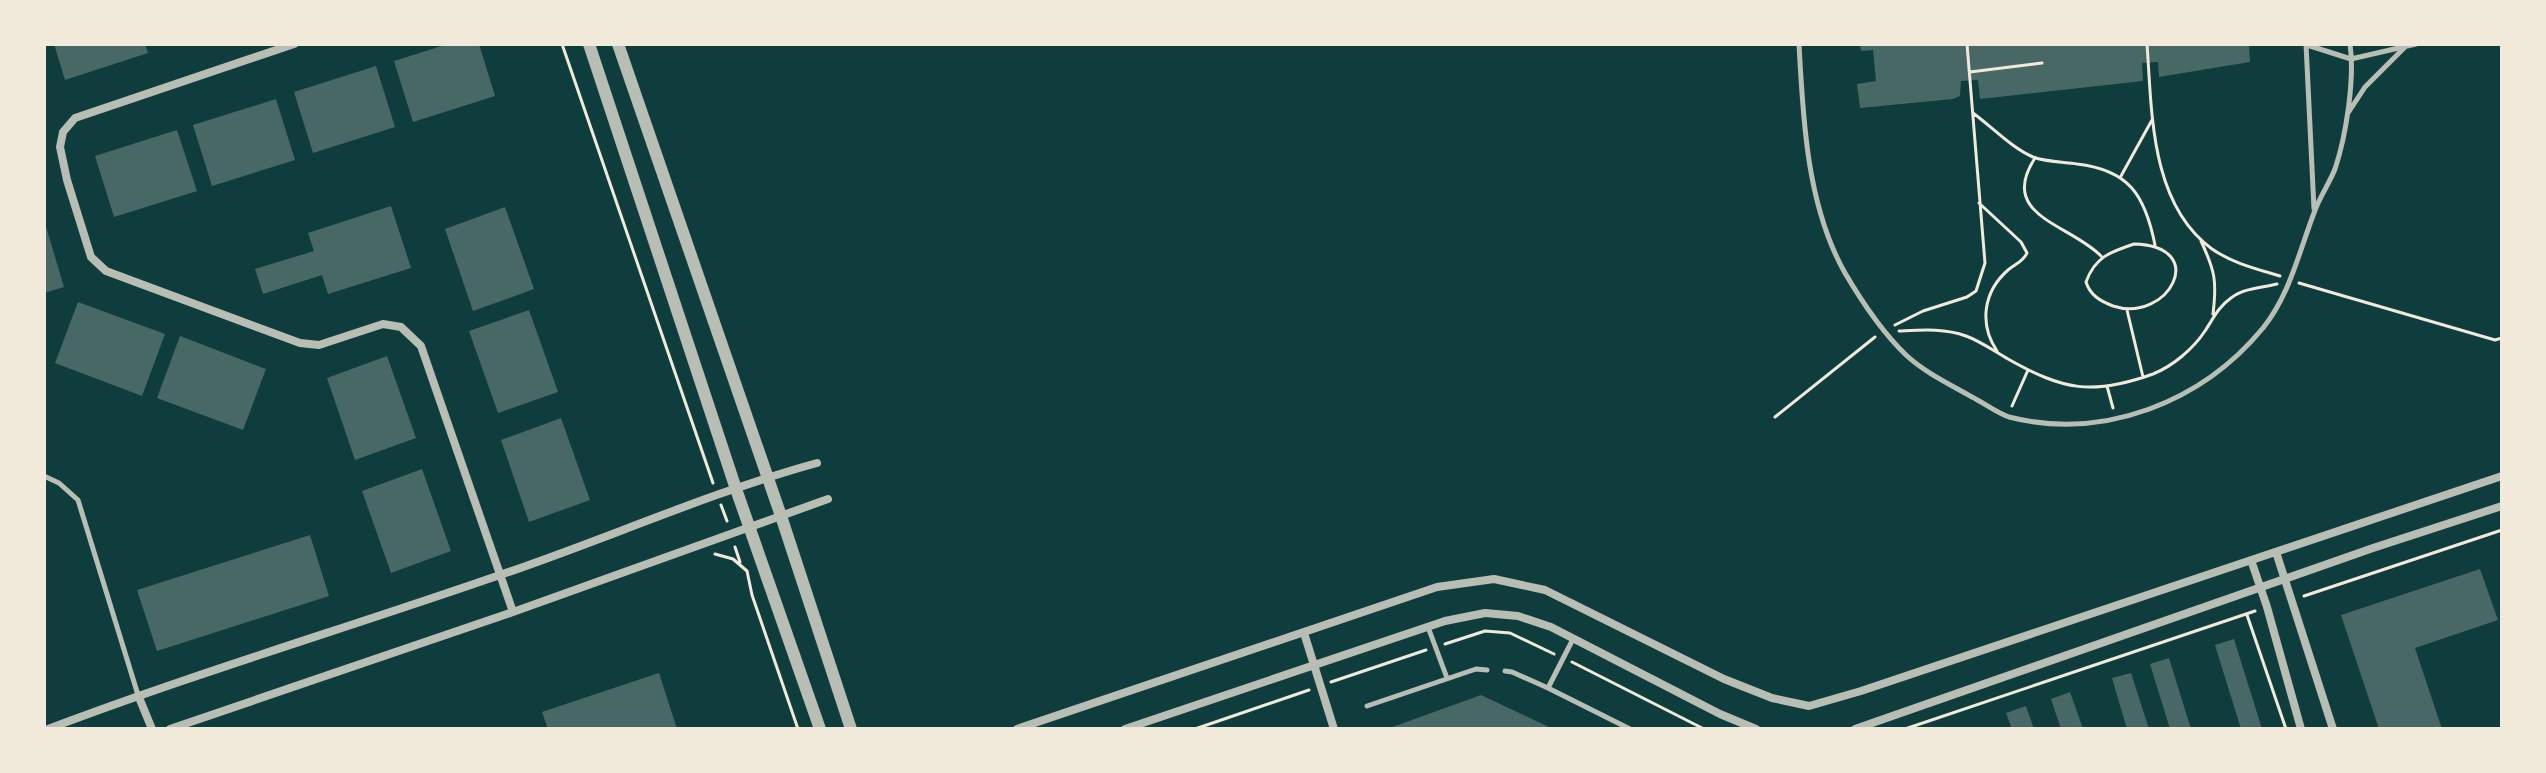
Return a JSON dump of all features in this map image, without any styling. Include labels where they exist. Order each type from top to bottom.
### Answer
[{"type":"street","points":[[294,44],[75,118],[63,132],[60,147],[91,257],[106,271],[300,343],[319,345],[383,324],[401,327],[421,346],[513,612]]},
{"type":"street","points":[[589,44],[736,489],[820,729]]},
{"type":"street","points":[[618,44],[851,729]]},
{"type":"street","points":[[48,729],[138,695],[499,575],[767,477],[817,463]]},
{"type":"street","points":[[1017,729],[1437,587],[1494,579],[1545,590],[1724,679],[1772,698],[1809,706],[2502,476]]},
{"type":"street","points":[[170,729],[513,612],[828,499]]},
{"type":"street","points":[[1855,729],[2502,506]]},
{"type":"street","points":[[2276,552],[2333,729]]},
{"type":"street","points":[[2251,560],[2301,729]]},
{"type":"street","points":[[1125,729],[1428,627],[1485,613],[1518,616],[1551,627],[1720,714],[1756,729]]},
{"type":"street","points":[[1304,633],[1334,729]]},
{"type":"street","points":[[138,695],[152,729]]},
{"type":"lane","points":[[1799,44],[1813,179],[1824,223],[1845,272],[1883,331],[1908,357],[2007,416],[2068,424],[2116,420],[2177,399],[2240,353],[2264,326],[2291,280],[2315,210],[2335,169],[2346,116],[2350,44]]},
{"type":"lane","points":[[2315,210],[2307,44],[2351,59],[2416,44]]},
{"type":"lane","points":[[2346,116],[2365,87],[2404,48]]},
{"type":"lane","points":[[44,476],[59,483],[78,500],[138,695]]},
{"type":"lane","points":[[1428,627],[1447,679]]},
{"type":"lane","points":[[1548,688],[1573,639]]},
{"type":"lane","points":[[1367,706],[1476,669],[1487,670]]},
{"type":"lane","points":[[1505,671],[1548,688],[1630,729]]},
{"type":"path","points":[[562,44],[709,473]]},
{"type":"path","points":[[1775,417],[1883,331],[1923,311],[1967,297],[1976,291],[1985,263],[1967,44]]},
{"type":"path","points":[[2147,44],[2159,158],[2169,194],[2189,228],[2212,249],[2233,260],[2291,280],[2495,340],[2502,338]]},
{"type":"path","points":[[1970,72],[2042,63]]},
{"type":"path","points":[[1973,113],[2035,158],[2100,167],[2121,176],[2145,209],[2155,245]]},
{"type":"path","points":[[2121,176],[2153,117]]},
{"type":"path","points":[[2035,158],[2026,171],[2023,184],[2026,201],[2037,214],[2102,256]]},
{"type":"path","points":[[1979,203],[2021,242],[2027,253],[2024,259],[1996,281],[1988,298],[1985,321],[1988,337],[1999,354]]},
{"type":"path","points":[[1883,331],[1947,330],[1967,336],[2044,379],[2065,385],[2087,388],[2107,386],[2143,377],[2179,359],[2204,332],[2213,314],[2217,286],[2213,267],[2200,238]]},
{"type":"path","points":[[2134,244],[2155,245],[2166,251],[2177,273],[2171,288],[2160,300],[2127,309],[2109,305],[2089,290],[2086,282],[2091,269],[2102,256],[2134,244]]},
{"type":"path","points":[[2213,314],[2242,291],[2291,280]]},
{"type":"path","points":[[2127,309],[2143,377]]},
{"type":"path","points":[[2007,416],[2028,370]]},
{"type":"path","points":[[2107,386],[2116,420]]},
{"type":"path","points":[[2309,595],[2502,530]]},
{"type":"path","points":[[732,534],[740,563],[749,576],[752,595],[798,729]]},
{"type":"path","points":[[1905,729],[2249,614],[2286,729]]},
{"type":"path","points":[[1195,729],[1306,691]]},
{"type":"building","points":[[54,44],[145,44],[148,53],[65,80]]},
{"type":"building","points":[[448,44],[479,44],[495,96],[413,122],[394,61]]},
{"type":"building","points":[[1860,44],[2249,44],[2250,62],[2159,77],[2158,62],[2142,63],[2143,81],[1980,99],[1978,80],[1961,81],[1960,96],[1953,99],[1860,108],[1857,84],[1876,81],[1873,50],[1861,51]]},
{"type":"building","points":[[376,66],[395,127],[313,153],[294,92]]},
{"type":"building","points":[[276,99],[295,160],[212,186],[193,125]]},
{"type":"building","points":[[177,130],[197,191],[114,217],[95,156]]},
{"type":"building","points":[[391,206],[411,268],[328,294],[322,275],[263,294],[255,269],[314,251],[308,233]]},
{"type":"building","points":[[505,207],[534,289],[473,311],[445,229]]},
{"type":"building","points":[[44,220],[64,287],[44,293]]},
{"type":"building","points":[[78,302],[165,334],[142,396],[55,363]]},
{"type":"building","points":[[529,310],[558,392],[498,413],[469,331]]},
{"type":"building","points":[[180,336],[266,369],[243,430],[157,398]]},
{"type":"building","points":[[387,356],[416,438],[355,460],[327,378]]},
{"type":"building","points":[[561,418],[590,500],[529,522],[501,440]]},
{"type":"building","points":[[422,469],[451,551],[391,573],[362,491]]},
{"type":"building","points":[[310,535],[329,596],[157,651],[137,590]]},
{"type":"building","points":[[2480,569],[2498,620],[2415,648],[2442,729],[2379,729],[2341,615]]},
{"type":"building","points":[[2234,639],[2262,729],[2241,729],[2215,645]]},
{"type":"building","points":[[2169,658],[2191,729],[2170,729],[2150,664]]},
{"type":"building","points":[[659,673],[677,729],[548,729],[542,712]]},
{"type":"building","points":[[2131,673],[2149,729],[2127,729],[2112,678]]},
{"type":"building","points":[[2070,692],[2083,729],[2061,729],[2051,699]]},
{"type":"building","points":[[1481,695],[1553,729],[1387,729]]},
{"type":"building","points":[[2026,706],[2034,729],[2012,729],[2006,713]]}]
